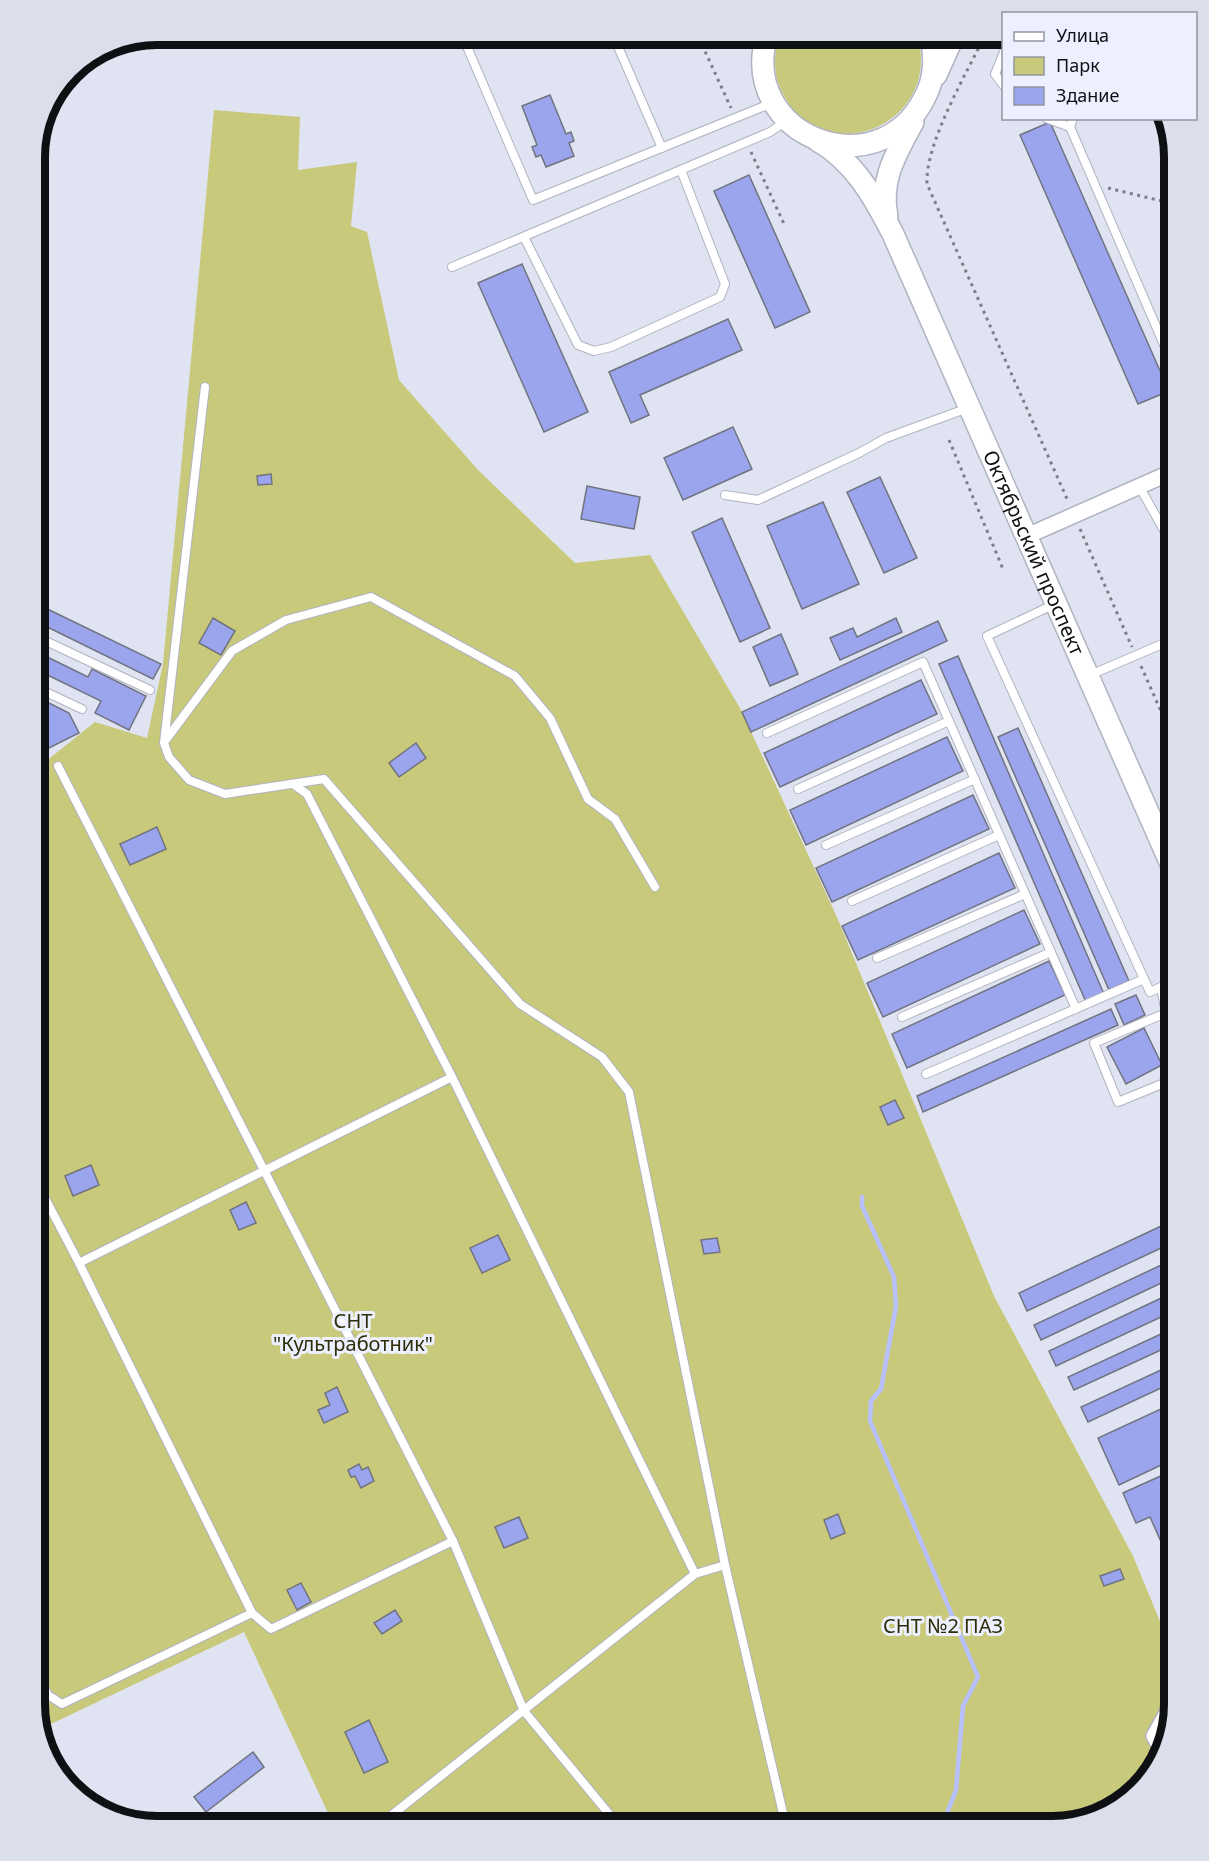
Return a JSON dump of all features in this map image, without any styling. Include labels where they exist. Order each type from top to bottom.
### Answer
[{"type":"main road","name":"Октябрьский проспект","points":[[763,45],[764,79],[774,103],[787,120],[802,133],[839,155],[859,176],[893,234],[1164,848]]},
{"type":"main road","points":[[924,99],[933,75],[932,45]]},
{"type":"main road","points":[[817,141],[850,146],[867,144],[898,130],[911,119],[924,99],[949,45]]},
{"type":"main road","name":"Октябрьский проспект","points":[[893,234],[885,206],[885,182],[893,159],[924,99]]},
{"type":"street","points":[[1027,536],[1164,475]]},
{"type":"street","points":[[1157,1741],[1154,1736],[1163,1721]]},
{"type":"lane","points":[[466,45],[533,200],[774,103]]},
{"type":"lane","points":[[617,45],[662,148]]},
{"type":"lane","points":[[1002,57],[995,74],[1002,83]]},
{"type":"lane","points":[[452,267],[770,132],[787,120]]},
{"type":"lane","points":[[1051,120],[1070,127]]},
{"type":"lane","points":[[1072,120],[1070,127],[1164,345]]},
{"type":"lane","points":[[524,237],[578,345],[594,351],[610,347],[720,297],[725,284],[681,170]]},
{"type":"lane","points":[[205,387],[164,742],[169,757],[189,780],[225,794],[324,779],[519,1004],[602,1057],[628,1092],[725,1565],[784,1816]]},
{"type":"lane","points":[[725,495],[758,500],[886,438],[970,407]]},
{"type":"lane","points":[[1139,486],[1164,530]]},
{"type":"lane","points":[[164,742],[232,651],[286,620],[371,597],[515,675],[550,718],[588,799],[615,819],[655,887]]},
{"type":"lane","points":[[1056,604],[987,636],[1150,992],[1164,986]]},
{"type":"lane","points":[[45,641],[150,690]]},
{"type":"lane","points":[[1088,676],[1164,643]]},
{"type":"lane","points":[[766,733],[923,662],[1076,1009]]},
{"type":"lane","points":[[45,692],[82,709]]},
{"type":"lane","points":[[798,789],[949,721]]},
{"type":"lane","points":[[58,765],[453,1541],[524,1712],[610,1816]]},
{"type":"lane","points":[[826,845],[975,779]]},
{"type":"lane","points":[[292,784],[307,794],[452,1077],[695,1574]]},
{"type":"lane","points":[[852,901],[999,835]]},
{"type":"lane","points":[[877,958],[1025,894]]},
{"type":"lane","points":[[902,1017],[1051,952]]},
{"type":"lane","points":[[926,1074],[1144,979]]},
{"type":"lane","points":[[1161,987],[1164,1003]]},
{"type":"lane","points":[[1164,1014],[1094,1043],[1118,1102],[1164,1083]]},
{"type":"lane","points":[[79,1263],[452,1077]]},
{"type":"lane","points":[[45,1198],[252,1613],[271,1629],[453,1541]]},
{"type":"lane","points":[[391,1816],[695,1574],[725,1565]]},
{"type":"lane","points":[[45,1690],[48,1695],[62,1704],[252,1613]]},
{"type":"path","points":[[980,45],[941,125],[926,174],[927,184],[1164,719]]},
{"type":"path","points":[[1095,185],[1164,202]]},
{"type":"path","points":[[949,440],[1003,569]]},
{"type":"green space","points":[[777,45],[918,45],[921,66],[914,92],[898,113],[877,127],[853,134],[827,131],[803,119],[780,89],[775,66]]},
{"type":"green space","points":[[214,110],[300,117],[298,170],[357,162],[351,226],[367,232],[399,380],[478,470],[575,563],[650,555],[741,710],[836,915],[994,1296],[1133,1556],[1164,1631],[1164,1704],[1160,1733],[1149,1760],[1141,1772],[1120,1793],[1108,1801],[1081,1812],[1052,1816],[329,1816],[244,1632],[51,1724],[46,1713],[45,1704],[45,762],[95,722],[147,738],[163,664]]},
{"type":"building","points":[[550,95],[566,134],[571,132],[574,141],[569,143],[574,156],[546,167],[541,155],[536,157],[532,147],[537,145],[522,106]]},
{"type":"building","points":[[1050,122],[1164,380],[1164,393],[1138,404],[1020,135]]},
{"type":"building","points":[[749,175],[810,312],[775,328],[714,191]]},
{"type":"building","points":[[522,264],[588,412],[544,432],[478,283]]},
{"type":"building","points":[[728,319],[742,350],[640,395],[649,415],[631,423],[609,372]]},
{"type":"building","points":[[733,427],[752,469],[683,500],[664,458]]},
{"type":"building","points":[[271,474],[272,484],[258,485],[257,476]]},
{"type":"building","points":[[880,477],[917,558],[884,573],[847,492]]},
{"type":"building","points":[[587,486],[640,497],[634,529],[581,519]]},
{"type":"building","points":[[823,502],[859,584],[802,609],[767,526]]},
{"type":"building","points":[[722,518],[770,628],[740,642],[692,532]]},
{"type":"building","points":[[45,608],[161,664],[153,679],[45,626]]},
{"type":"building","points":[[213,618],[235,631],[221,655],[199,643]]},
{"type":"building","points":[[896,618],[902,632],[840,660],[830,638],[853,628],[857,637]]},
{"type":"building","points":[[938,621],[947,641],[751,732],[742,712]]},
{"type":"building","points":[[781,634],[798,674],[770,686],[753,647]]},
{"type":"building","points":[[45,656],[88,677],[92,669],[146,696],[129,730],[95,713],[101,701],[45,674]]},
{"type":"building","points":[[958,656],[1104,994],[1086,1002],[939,664]]},
{"type":"building","points":[[921,680],[937,714],[780,787],[764,753]]},
{"type":"building","points":[[45,701],[69,713],[79,733],[47,749],[45,745]]},
{"type":"building","points":[[1018,728],[1129,981],[1109,990],[998,737]]},
{"type":"building","points":[[947,737],[963,771],[806,845],[790,810]]},
{"type":"building","points":[[416,743],[426,758],[399,777],[389,763]]},
{"type":"building","points":[[973,795],[989,829],[832,902],[816,868]]},
{"type":"building","points":[[157,827],[166,849],[130,865],[120,844]]},
{"type":"building","points":[[999,853],[1015,888],[858,960],[842,926]]},
{"type":"building","points":[[1024,910],[1040,944],[883,1017],[867,983]]},
{"type":"building","points":[[1049,961],[1065,995],[907,1068],[892,1034]]},
{"type":"building","points":[[1136,995],[1145,1015],[1124,1025],[1115,1004]]},
{"type":"building","points":[[1111,1009],[1118,1025],[923,1112],[917,1096]]},
{"type":"building","points":[[1144,1028],[1162,1065],[1126,1084],[1107,1047]]},
{"type":"building","points":[[895,1100],[904,1118],[888,1125],[880,1107]]},
{"type":"building","points":[[91,1165],[99,1185],[73,1196],[65,1176]]},
{"type":"building","points":[[246,1202],[256,1223],[239,1230],[230,1210]]},
{"type":"building","points":[[1164,1225],[1164,1247],[1027,1311],[1019,1293]]},
{"type":"building","points":[[498,1235],[510,1260],[482,1273],[470,1248]]},
{"type":"building","points":[[717,1238],[720,1252],[704,1254],[701,1240]]},
{"type":"building","points":[[1164,1264],[1164,1282],[1041,1340],[1034,1325]]},
{"type":"building","points":[[1164,1297],[1164,1316],[1056,1366],[1049,1351]]},
{"type":"building","points":[[1164,1333],[1164,1349],[1074,1390],[1068,1377]]},
{"type":"building","points":[[1164,1369],[1164,1387],[1088,1422],[1081,1407]]},
{"type":"building","points":[[337,1387],[348,1412],[324,1423],[318,1410],[330,1405],[325,1393]]},
{"type":"building","points":[[1164,1408],[1164,1464],[1119,1485],[1098,1438]]},
{"type":"building","points":[[359,1464],[362,1470],[368,1467],[374,1481],[361,1488],[355,1476],[351,1477],[348,1470]]},
{"type":"building","points":[[1164,1475],[1164,1548],[1150,1517],[1136,1523],[1123,1493]]},
{"type":"building","points":[[838,1514],[845,1533],[831,1539],[824,1520]]},
{"type":"building","points":[[519,1517],[528,1538],[504,1548],[495,1527]]},
{"type":"building","points":[[1120,1569],[1124,1579],[1104,1586],[1100,1576]]},
{"type":"building","points":[[301,1583],[311,1602],[297,1610],[287,1590]]},
{"type":"building","points":[[395,1610],[402,1621],[382,1634],[374,1623]]},
{"type":"building","points":[[369,1720],[388,1762],[364,1773],[345,1732]]},
{"type":"building","points":[[253,1752],[264,1767],[206,1812],[194,1797]]},
{"type":"waterway","points":[[862,1197],[862,1206],[894,1277],[896,1306],[881,1389],[871,1401],[870,1421],[978,1677],[963,1706],[956,1790],[946,1816]]},
{"type":"park label","name":"СНТ \"Культработник\"","points":[[353,1332]]},
{"type":"park label","name":"СНТ №2 ПАЗ","points":[[943,1626]]}]
